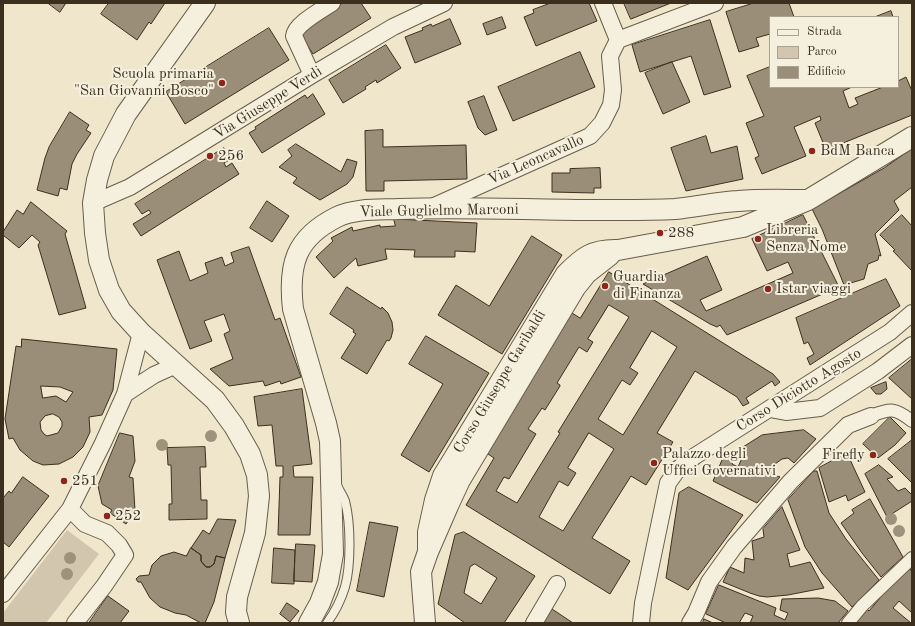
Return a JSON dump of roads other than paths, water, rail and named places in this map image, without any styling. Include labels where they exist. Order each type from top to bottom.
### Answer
[{"type":"street","points":[[205,3],[126,114],[104,156],[97,180],[93,203],[99,260],[110,290],[121,311],[141,333],[215,400],[234,426],[250,454],[256,475],[259,496],[255,533],[238,597],[236,612],[239,623]]},
{"type":"street","points":[[312,75],[294,36],[295,32],[300,25],[332,3]]},
{"type":"street","name":"Via Giuseppe Verdi","points":[[93,203],[136,184],[312,75],[393,27],[444,3]]},
{"type":"street","points":[[603,3],[618,40],[715,3]]},
{"type":"street","name":"Via Leoncavallo","points":[[430,208],[590,136],[602,123],[611,105],[613,90],[610,56],[618,40]]},
{"type":"street","name":"Corso Giuseppe Garibaldi","points":[[425,623],[421,572],[428,552],[428,532],[434,500],[443,476],[566,274],[583,258],[603,249],[618,250],[743,227],[808,200],[912,137]]},
{"type":"street","name":"Viale Guglielmo Marconi","points":[[309,623],[320,603],[328,582],[333,554],[330,441],[293,309],[291,275],[296,259],[305,241],[319,228],[339,216],[360,211],[430,208],[676,209],[738,201],[808,200]]},
{"type":"street","name":"Corso Diciotto Agosto","points":[[641,623],[643,604],[668,483],[678,469],[695,456],[890,332],[912,313]]},
{"type":"street","points":[[3,594],[70,509],[103,443],[125,394],[141,333]]},
{"type":"street","points":[[770,409],[786,412],[820,408],[878,371],[912,345]]},
{"type":"street","points":[[125,394],[154,374],[176,365]]},
{"type":"street","points":[[690,623],[710,582],[734,547],[791,481],[848,425],[885,411],[899,411],[912,421]]},
{"type":"street","points":[[70,509],[85,524],[107,533],[119,545],[125,555],[104,586],[75,623]]},
{"type":"street","points":[[848,623],[862,606],[909,558]]},
{"type":"street","points":[[534,623],[558,584]]},
{"type":"lane","points":[[327,623],[335,611],[345,587],[349,564],[349,530],[345,500],[330,472]]},
{"type":"place","name":"Scuola primaria \"San Giovanni Bosco\"","points":[[222,83]]},
{"type":"place","name":"BdM Banca","points":[[812,151]]},
{"type":"place","name":"256","points":[[210,156]]},
{"type":"place","name":"288","points":[[660,233]]},
{"type":"place","name":"Libreria Senza Nome","points":[[758,239]]},
{"type":"place","name":"Guardia di Finanza","points":[[605,286]]},
{"type":"place","name":"Istar viaggi","points":[[768,289]]},
{"type":"place","name":"Firefly","points":[[873,455]]},
{"type":"place","name":"Palazzo degli Uffici Governativi","points":[[654,463]]},
{"type":"place","name":"251","points":[[64,481]]},
{"type":"place","name":"252","points":[[107,516]]}]
